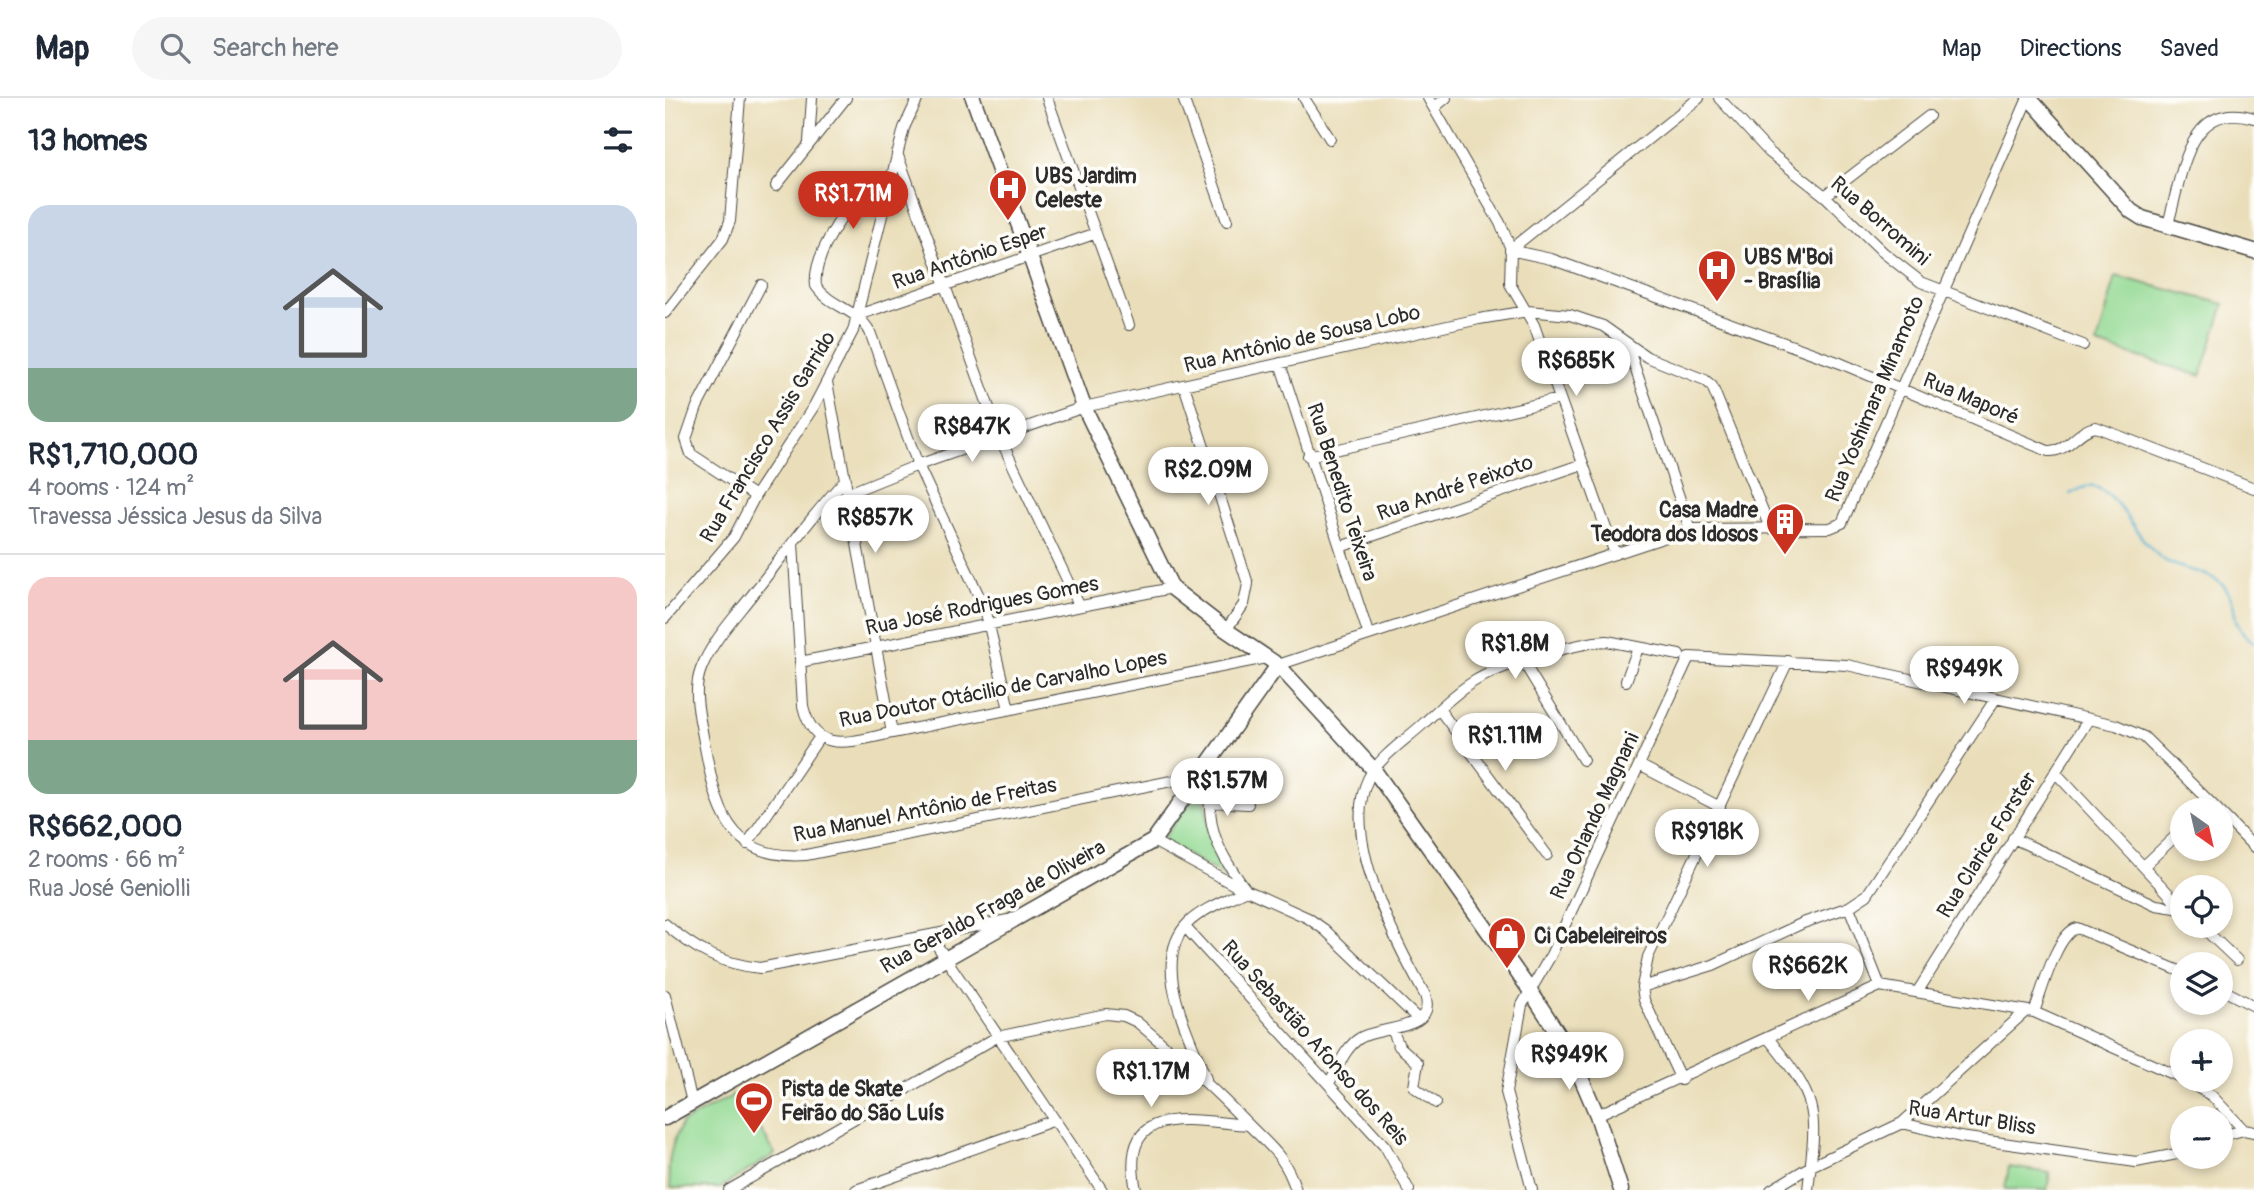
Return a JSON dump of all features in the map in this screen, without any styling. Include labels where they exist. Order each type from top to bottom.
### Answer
[{"type":"main road","points":[[973,98],[1084,407],[1173,588],[1226,630],[1272,661],[1374,770],[1529,989],[1570,1052],[1597,1115],[1621,1190]]},
{"type":"main road","points":[[2029,98],[2131,211],[2142,218],[2254,251]]},
{"type":"main road","name":"Rua Geraldo Fraga de Oliveira","points":[[665,1118],[1153,841],[1212,761],[1272,661]]},
{"type":"street","points":[[665,313],[723,239],[730,221],[740,98]]},
{"type":"street","points":[[809,142],[812,98]]},
{"type":"street","points":[[776,186],[846,98]]},
{"type":"street","name":"Rua Francisco Assis Garrido","points":[[665,618],[723,553],[755,496],[827,382],[858,315],[863,282],[897,153],[904,128],[918,98]]},
{"type":"street","points":[[1047,98],[1129,325]]},
{"type":"street","points":[[1183,98],[1227,222]]},
{"type":"street","points":[[1304,98],[1330,139]]},
{"type":"street","points":[[1428,98],[1500,223],[1511,249],[1510,284],[1528,311],[1615,554]]},
{"type":"street","points":[[1434,108],[1446,98]]},
{"type":"street","points":[[1511,249],[1699,98]]},
{"type":"street","name":"Rua Borromini","points":[[1719,98],[1769,152],[1825,197],[1884,253],[1921,282],[2083,345]]},
{"type":"street","name":"Rua Yoshimara Minamoto","points":[[1272,661],[1368,633],[1690,528],[1830,528],[1842,523],[1941,292],[2029,98]]},
{"type":"street","points":[[2168,224],[2194,138],[2204,125],[2214,117],[2228,113],[2254,118]]},
{"type":"street","points":[[1825,197],[1929,116]]},
{"type":"street","points":[[897,153],[1000,439],[1079,605]]},
{"type":"street","points":[[890,180],[868,188],[832,233],[821,256],[815,280],[821,293],[858,315],[870,332],[918,465],[991,624],[1009,709]]},
{"type":"street","name":"Rua Antônio Esper","points":[[858,315],[1094,234]]},
{"type":"street","name":"Rua Maporé","points":[[1511,249],[1551,259],[1840,363],[2049,451],[2062,450],[2088,429],[2095,428],[2254,488]]},
{"type":"street","points":[[755,496],[691,454],[686,439],[697,407],[761,285]]},
{"type":"street","name":"Rua Antônio de Sousa Lobo","points":[[849,493],[918,465],[1000,439],[1084,407],[1528,311],[1548,311],[1603,326],[1647,357],[1705,380],[1712,386],[1770,528]]},
{"type":"street","points":[[1627,344],[1690,528]]},
{"type":"street","name":"Rua Benedito Teixeira","points":[[1280,363],[1308,456],[1368,633]]},
{"type":"street","points":[[827,382],[892,733]]},
{"type":"street","points":[[1184,385],[1248,584],[1244,604],[1226,630]]},
{"type":"street","points":[[1308,456],[1560,399]]},
{"type":"street","name":"Rua André Peixoto","points":[[1340,547],[1583,464]]},
{"type":"street","points":[[818,738],[747,844],[725,820],[714,795],[697,683],[708,653],[793,542],[846,479]]},
{"type":"street","name":"Rua Doutor Otácilio de Carvalho Lopes","points":[[793,542],[806,718],[818,738],[848,741],[1272,661]]},
{"type":"street","name":"Rua José Rodrigues Gomes","points":[[800,662],[1173,588]]},
{"type":"street","points":[[1329,1083],[1355,1042],[1372,1032],[1410,1025],[1425,1013],[1427,1002],[1390,929],[1369,869],[1363,840],[1364,790],[1374,770],[1439,709],[1476,680],[1524,663],[1595,642],[1684,656],[1847,665],[2124,727],[2144,737],[2202,798]]},
{"type":"street","points":[[1626,681],[1638,648]]},
{"type":"street","name":"Rua Orlando Magnani","points":[[1532,1190],[1506,1092],[1519,1017],[1529,989],[1551,955],[1641,766],[1684,656]]},
{"type":"street","points":[[1681,1080],[1647,1011],[1642,987],[1649,957],[1788,661]]},
{"type":"street","points":[[1524,663],[1583,760]]},
{"type":"street","points":[[1642,987],[1713,965],[1803,923],[1849,907],[1872,890],[1996,698]]},
{"type":"street","points":[[1439,709],[1547,855]]},
{"type":"street","name":"Rua Clarice Forster","points":[[1918,991],[2088,720]]},
{"type":"street","points":[[1212,761],[1209,821],[1217,848],[1246,890]]},
{"type":"street","points":[[1641,766],[1720,807]]},
{"type":"street","points":[[2055,772],[2170,894]]},
{"type":"street","name":"Rua Manuel Antônio de Freitas","points":[[747,844],[787,856],[806,855],[1201,775]]},
{"type":"street","points":[[1209,802],[1248,804]]},
{"type":"street","points":[[2233,828],[2254,847]]},
{"type":"street","points":[[2014,838],[2164,908],[2170,908]]},
{"type":"street","points":[[1153,841],[1246,890],[1308,918],[1325,930],[1418,1019]]},
{"type":"street","points":[[2145,865],[2170,841]]},
{"type":"street","points":[[1206,1080],[1171,975],[1171,955],[1185,927],[1201,914],[1246,890]]},
{"type":"street","points":[[1849,907],[1880,986]]},
{"type":"street","points":[[665,924],[685,941],[713,958],[736,966],[759,968],[786,965],[1019,918]]},
{"type":"street","name":"Rua Sebastião Afonso dos Reis","points":[[1185,927],[1385,1146],[1409,1190]]},
{"type":"street","points":[[1902,1123],[2030,1012],[2059,944],[2067,933],[2077,928],[2170,967]]},
{"type":"street","points":[[930,935],[996,1037],[1102,1190]]},
{"type":"street","points":[[2214,938],[2237,960]]},
{"type":"street","points":[[1597,1115],[1681,1080],[1880,986],[2030,1012],[2170,1073]]},
{"type":"street","points":[[665,995],[692,1102]]},
{"type":"street","points":[[2233,995],[2254,1006]]},
{"type":"street","points":[[729,1190],[996,1037],[1106,1014],[1124,1016],[1137,1022],[1206,1080],[1282,1158],[1296,1190]]},
{"type":"street","points":[[1392,1029],[1399,1046],[1418,1063],[1413,1081],[1417,1092],[1436,1103]]},
{"type":"street","points":[[1768,1038],[1809,1094],[1814,1121],[1808,1190]]},
{"type":"street","points":[[2205,1092],[2249,1131]]},
{"type":"street","points":[[1136,1190],[1133,1153],[1142,1133],[1152,1125],[1162,1121],[1193,1119],[1248,1125]]},
{"type":"street","points":[[856,1190],[1055,1120]]},
{"type":"street","name":"Rua Artur Bliss","points":[[1771,1190],[1811,1166],[1902,1123],[1960,1136],[2136,1162],[2170,1155]]},
{"type":"green space","points":[[2116,276],[2224,304],[2201,376],[2097,344]]},
{"type":"green space","points":[[1204,783],[1206,811],[1214,845],[1233,881],[1162,840]]},
{"type":"green space","points":[[739,1092],[775,1154],[720,1188],[671,1188],[670,1155],[682,1123]]},
{"type":"green space","points":[[2009,1167],[2050,1173],[2047,1190],[2005,1189]]},
{"type":"waterway","points":[[2070,494],[2088,487],[2100,489],[2118,505],[2156,554],[2174,565],[2208,576],[2223,585],[2232,600],[2240,628],[2254,643]]},
{"type":"place","name":"UBS Jardim Celeste","points":[[1008,222]]},
{"type":"place","name":"UBS M'Boi - Brasília","points":[[1717,303]]},
{"type":"place","name":"Casa Madre Teodora dos Idosos","points":[[1785,556]]},
{"type":"place","name":"Ci Cabeleireiros","points":[[1507,970]]},
{"type":"place","name":"Pista de Skate Feirão do São Luís","points":[[754,1135]]}]
